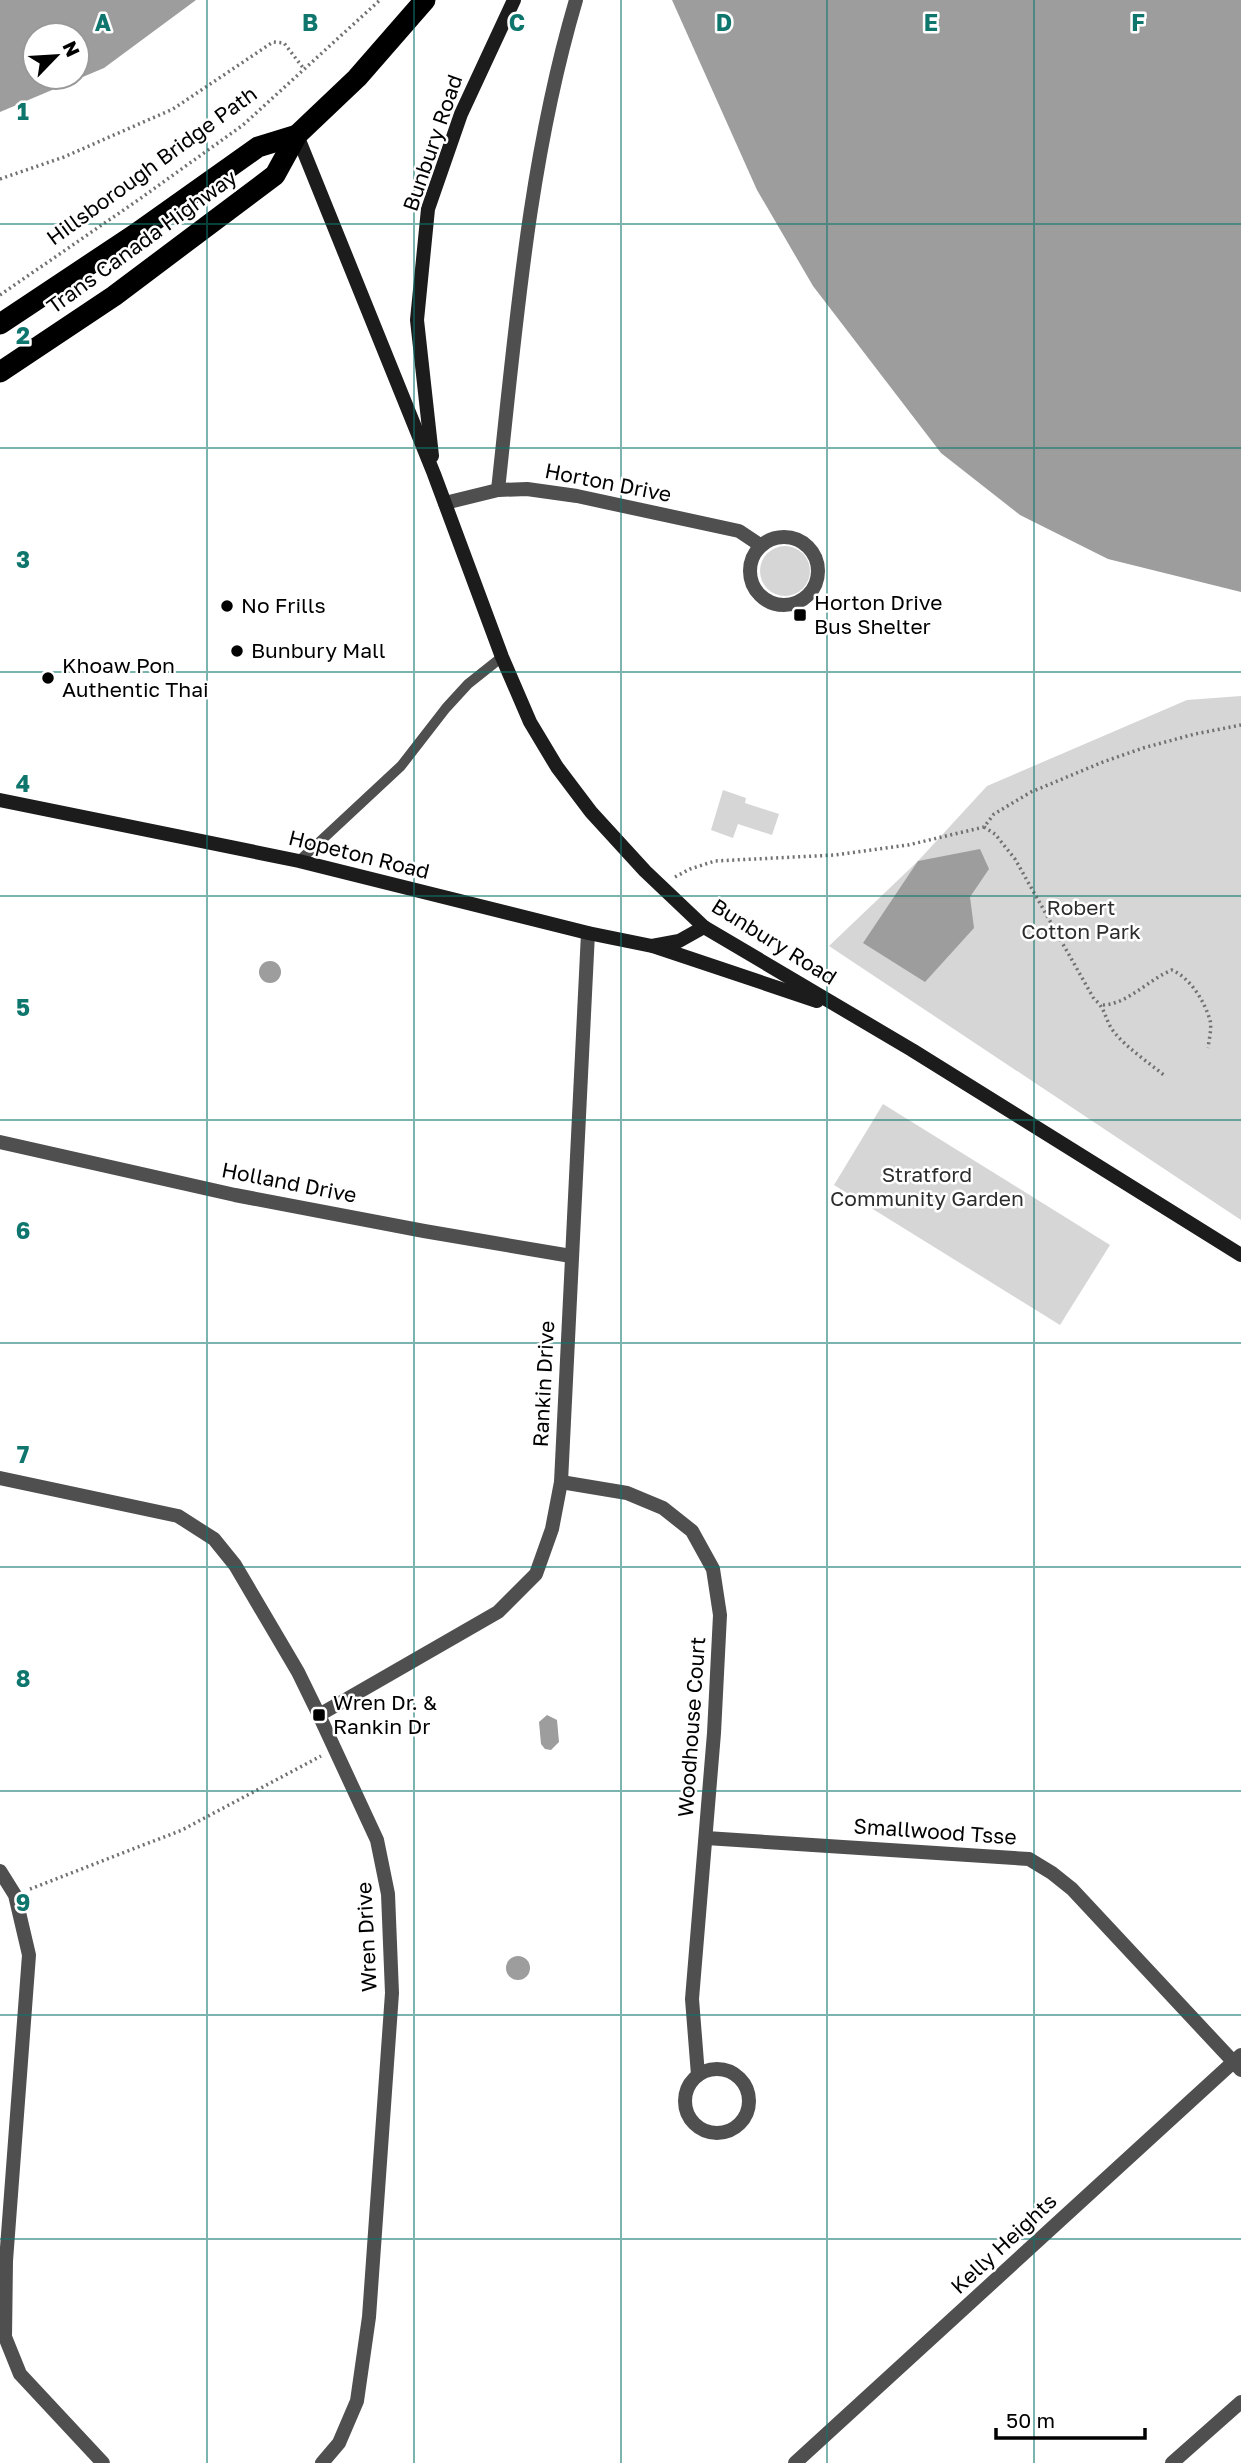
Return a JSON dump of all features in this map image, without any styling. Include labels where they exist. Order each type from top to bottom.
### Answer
[{"type":"highway","name":"Trans Canada Highway","points":[[0,372],[114,296],[275,175],[298,135],[357,78],[425,0]]},
{"type":"highway","name":"Trans Canada Highway","points":[[0,324],[134,235],[258,147],[298,135]]},
{"type":"main road","name":"Bunbury Road","points":[[434,474],[417,320],[428,209],[461,114],[514,0]]},
{"type":"main road","name":"Bunbury Road","points":[[298,135],[434,474],[502,657],[530,722],[556,767],[615,839],[704,927],[1241,1255]]},
{"type":"main road","name":"Hopeton Road","points":[[0,800],[299,861],[588,933],[652,946],[679,941],[704,927]]},
{"type":"main road","points":[[652,946],[848,1013]]},
{"type":"street","points":[[498,490],[531,196],[576,0]]},
{"type":"street","name":"Horton Drive","points":[[445,503],[498,490],[527,489],[577,496],[739,531],[760,545]]},
{"type":"street","points":[[781,536],[792,537],[811,549],[817,559],[817,582],[803,600],[781,606],[760,596],[749,577],[753,554],[760,545],[781,536]]},
{"type":"street","name":"Rankin Drive","points":[[319,1715],[498,1612],[536,1574],[552,1529],[561,1482],[588,933]]},
{"type":"street","name":"Holland Drive","points":[[0,1142],[259,1199],[571,1256]]},
{"type":"street","name":"Wren Drive","points":[[0,1478],[178,1516],[214,1539],[234,1565],[298,1672],[377,1840],[388,1894],[392,1993],[369,2317],[357,2401],[339,2443],[322,2463]]},
{"type":"street","name":"Woodhouse Court","points":[[561,1482],[627,1493],[663,1507],[692,1531],[713,1569],[720,1615],[706,1838],[692,1999],[698,2075],[690,2083],[686,2094],[688,2116],[695,2125],[715,2134],[727,2133],[737,2128],[745,2120],[749,2109],[750,2098],[742,2080],[726,2070],[707,2070],[698,2075]]},
{"type":"street","name":"Smallwood Tsse","points":[[706,1838],[1029,1859],[1072,1889],[1238,2062]]},
{"type":"street","points":[[0,1871],[15,1895],[29,1955],[6,2261],[5,2337],[20,2374],[103,2463]]},
{"type":"street","name":"Kelly Heights","points":[[795,2463],[1238,2062]]},
{"type":"street","points":[[1172,2463],[1241,2402]]},
{"type":"lane","points":[[299,861],[401,766],[468,684],[502,657]]},
{"type":"path","name":"Hillsborough Bridge Path","points":[[0,295],[243,124],[380,0]]},
{"type":"path","points":[[0,179],[64,157],[173,109],[273,42],[284,43],[304,69]]},
{"type":"path","points":[[800,615],[803,600]]},
{"type":"path","points":[[662,887],[690,869],[715,861],[847,854],[908,845],[984,827],[994,814],[1031,792],[1103,762],[1195,734],[1241,725]]},
{"type":"path","points":[[984,827],[995,834],[1015,859],[1094,999],[1102,1005],[1112,1030],[1127,1046],[1165,1076]]},
{"type":"path","points":[[1102,1005],[1114,1005],[1172,970],[1183,974],[1193,986],[1211,1021],[1208,1048]]},
{"type":"path","points":[[15,1895],[182,1830],[335,1749]]},
{"type":"green space","points":[[785,546],[803,553],[810,571],[803,589],[785,596],[767,589],[760,571],[767,553]]},
{"type":"green space","name":"Robert Cotton Park","points":[[1241,696],[1241,1220],[829,946],[918,861],[987,786],[1187,700]]},
{"type":"green space","points":[[723,790],[746,798],[745,803],[779,814],[772,835],[738,824],[733,838],[711,830]]},
{"type":"green space","name":"Stratford Community Garden","points":[[883,1104],[1110,1245],[1060,1325],[834,1185]]},
{"type":"shaded area","points":[[0,0],[196,0],[104,68],[91,74],[91,21],[21,21],[21,91],[50,91],[0,112]]},
{"type":"shaded area","points":[[672,0],[1241,0],[1241,592],[1108,559],[1020,515],[941,453],[813,286],[757,190]]},
{"type":"shaded area","points":[[980,849],[989,869],[970,897],[974,928],[925,982],[863,943],[918,861]]},
{"type":"shaded area","points":[[270,961],[278,964],[281,972],[278,980],[270,983],[262,980],[259,972],[262,964]]},
{"type":"shaded area","points":[[547,1715],[557,1720],[559,1742],[551,1750],[545,1749],[541,1744],[539,1722]]},
{"type":"shaded area","points":[[518,1956],[529,1963],[530,1968],[523,1979],[518,1980],[507,1973],[506,1968],[513,1957]]},
{"type":"place","name":"No Frills","points":[[227,606]]},
{"type":"place","name":"Horton Drive Bus Shelter","points":[[800,615]]},
{"type":"place","name":"Bunbury Mall","points":[[237,651]]},
{"type":"place","name":"Khoaw Pon Authentic Thai","points":[[48,678]]},
{"type":"place","name":"Wren Dr. & Rankin Dr","points":[[319,1715]]}]
